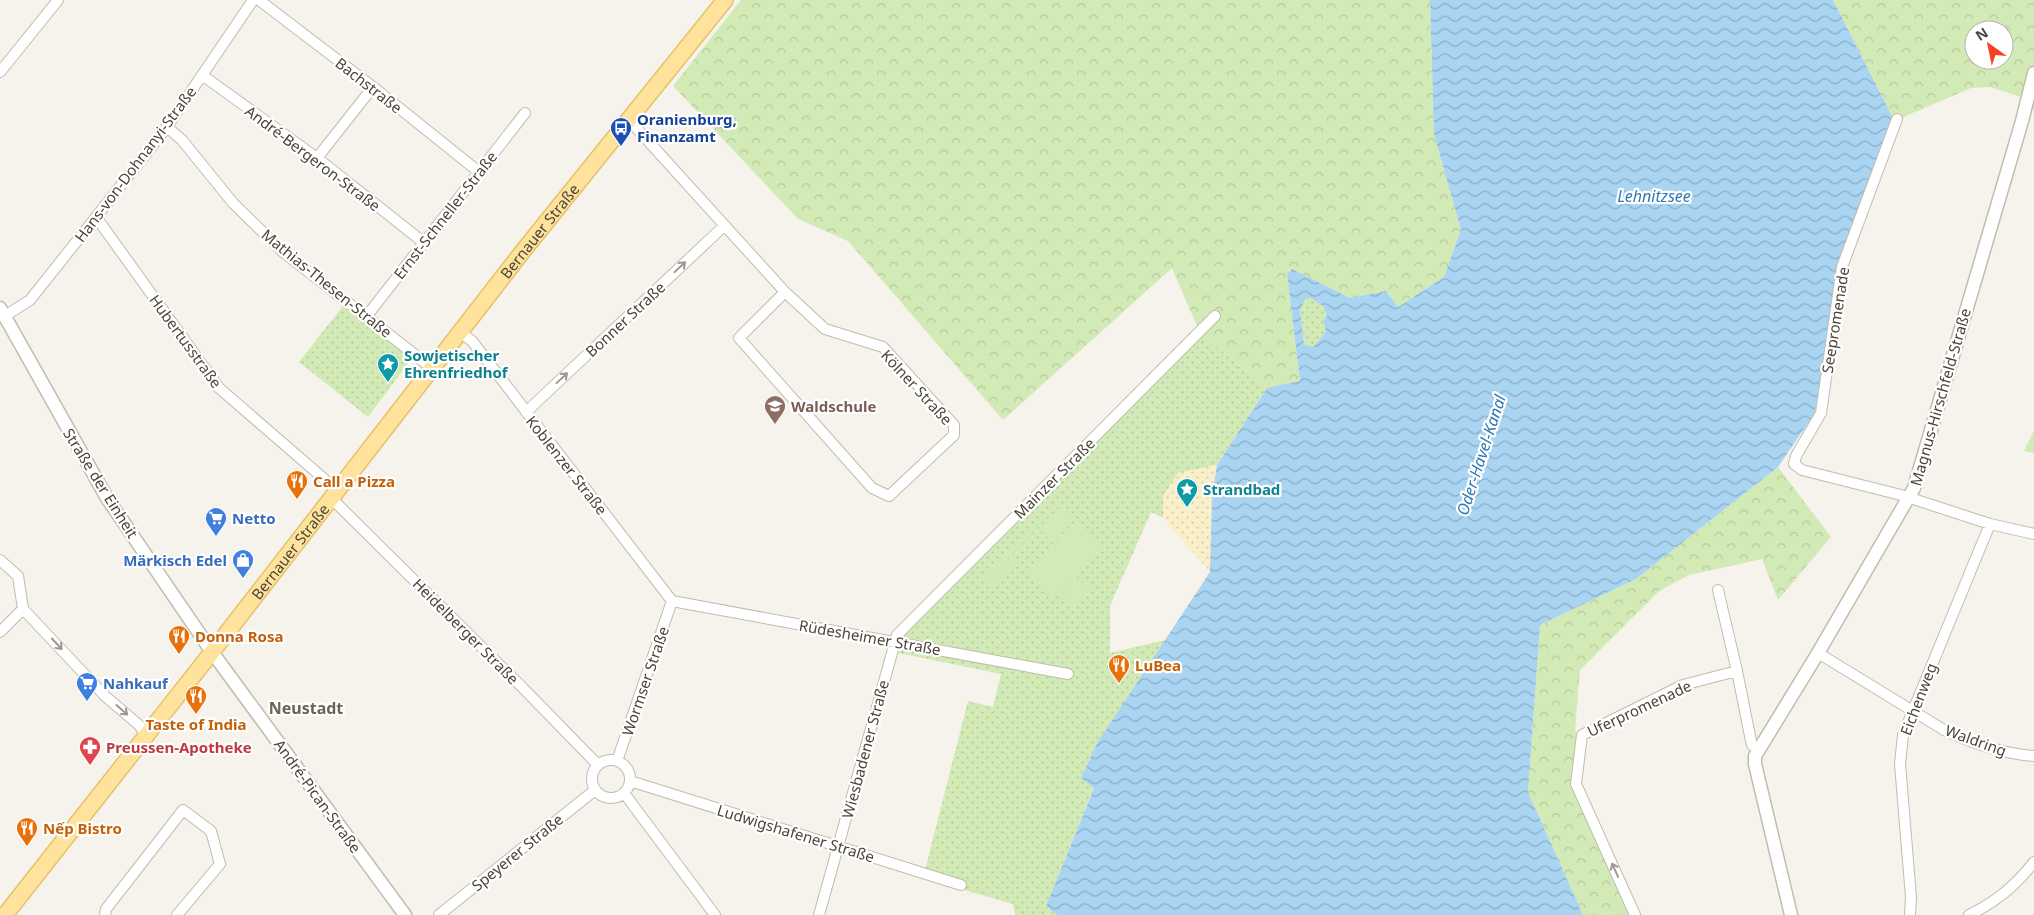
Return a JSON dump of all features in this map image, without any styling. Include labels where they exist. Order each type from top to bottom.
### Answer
[{"type":"main road","name":"Bernauer Straße","points":[[4,915],[212,652],[460,332],[724,0]]},
{"type":"street","points":[[0,72],[58,0]]},
{"type":"street","name":"Hans-von-Dohnanyi-Straße","points":[[2,312],[30,300],[166,127],[254,0]]},
{"type":"street","name":"Bachstraße","points":[[259,0],[373,87],[478,172]]},
{"type":"street","name":"Magnus-Hirschfeld-Straße","points":[[1758,748],[1818,653],[1910,498],[2022,121],[2034,73]]},
{"type":"street","name":"André-Bergeron-Straße","points":[[202,75],[317,158],[422,242]]},
{"type":"street","points":[[317,158],[373,87]]},
{"type":"street","name":"Ernst-Schneller-Straße","points":[[366,317],[422,242],[525,113]]},
{"type":"street","name":"Seepromenade","points":[[1896,118],[1842,267],[1821,413],[1796,456],[1794,464],[1802,470],[1910,498]]},
{"type":"street","name":"Kölner Straße","points":[[629,120],[785,292],[825,329],[883,347],[954,425],[954,435],[889,496],[872,488],[739,338],[785,292]]},
{"type":"street","name":"Mathias-Thesen-Straße","points":[[166,127],[182,140],[232,203],[281,250],[432,368]]},
{"type":"street","name":"Hubertusstraße","points":[[96,217],[219,388],[334,494]]},
{"type":"street","name":"Bonner Straße","points":[[526,412],[724,226]]},
{"type":"street","name":"Straße der Einheit","points":[[2,312],[107,498],[212,652]]},
{"type":"street","name":"Mainzer Straße","points":[[894,641],[1215,316]]},
{"type":"street","name":"Koblenzer Straße","points":[[460,332],[472,341],[672,601]]},
{"type":"street","name":"Heidelberger Straße","points":[[334,494],[598,765]]},
{"type":"street","points":[[1910,498],[1990,524],[2034,534]]},
{"type":"street","name":"Eichenweg","points":[[1910,915],[1912,897],[1900,764],[1904,735],[1990,524]]},
{"type":"street","points":[[0,560],[18,576],[23,609],[105,696],[139,725],[146,735]]},
{"type":"street","points":[[1718,590],[1752,745],[1758,748],[1755,764],[1791,915]]},
{"type":"street","name":"Rüdesheimer Straße","points":[[672,601],[1068,674]]},
{"type":"street","name":"Wormser Straße","points":[[617,761],[672,601]]},
{"type":"street","points":[[0,632],[23,609]]},
{"type":"street","name":"Wiesbadener Straße","points":[[819,915],[894,641]]},
{"type":"street","name":"André-Pican-Straße","points":[[212,652],[405,915]]},
{"type":"street","name":"Waldring","points":[[1818,653],[1912,712],[1966,740],[2007,752],[2034,756]]},
{"type":"street","name":"Uferpromenade","points":[[1635,915],[1576,784],[1582,735],[1683,684],[1737,671]]},
{"type":"street","points":[[606,761],[617,761],[627,769],[630,781],[624,793],[612,798],[606,798],[595,790],[592,779],[593,773],[598,765],[606,761]]},
{"type":"street","name":"Ludwigshafener Straße","points":[[630,781],[961,885]]},
{"type":"street","name":"Speyerer Straße","points":[[439,915],[595,790]]},
{"type":"street","points":[[624,793],[716,915]]},
{"type":"street","points":[[105,915],[106,909],[183,810],[211,832],[220,864],[178,915]]},
{"type":"street","points":[[1969,915],[1992,904],[2021,878],[2034,862]]},
{"type":"green space","points":[[741,0],[1430,0],[1434,134],[1461,230],[1444,277],[1398,307],[1386,291],[1350,298],[1291,269],[1287,273],[1300,382],[1267,388],[1200,333],[1172,268],[1003,420],[848,241],[798,219],[673,86]]},
{"type":"green space","points":[[1833,0],[2034,0],[2034,111],[2021,97],[1990,87],[1971,88],[1901,118],[1893,118]]},
{"type":"green space","points":[[1307,296],[1323,306],[1327,316],[1323,320],[1326,332],[1313,347],[1304,344],[1300,310]]},
{"type":"green space","points":[[346,302],[415,354],[368,417],[299,362]]},
{"type":"green space","points":[[1200,333],[1267,388],[1217,465],[1178,473],[1163,497],[1163,518],[1151,512],[1110,606],[1110,653],[1165,640],[1097,743],[1081,778],[1094,787],[1046,906],[1057,915],[1015,915],[1013,904],[923,878],[968,701],[993,707],[1001,674],[889,651],[898,635]]},
{"type":"green space","points":[[2034,431],[2034,453],[2024,451]]},
{"type":"green space","points":[[1778,467],[1831,537],[1778,600],[1762,559],[1689,575],[1659,591],[1580,670],[1575,730],[1583,748],[1580,783],[1593,809],[1634,915],[1583,915],[1528,792],[1540,625],[1636,579]]},
{"type":"green space","points":[[1054,503],[1058,506],[984,583],[980,579]]},
{"type":"green space","points":[[1061,506],[1075,519],[1053,543],[1039,529]]},
{"type":"green space","points":[[1077,521],[1103,546],[1052,598],[1026,572]]},
{"type":"green space","points":[[1012,556],[1016,560],[990,588],[985,584]]},
{"type":"green space","points":[[1077,577],[1091,590],[1075,606],[1061,593]]},
{"type":"sand","name":"Strandbad","points":[[1217,465],[1212,496],[1210,572],[1163,518],[1163,497],[1178,473]]},
{"type":"water","name":"Lehnitzsee","points":[[1430,0],[1833,0],[1893,118],[1838,262],[1815,413],[1778,467],[1636,579],[1540,625],[1528,792],[1583,915],[1057,915],[1046,906],[1094,788],[1081,778],[1097,743],[1210,572],[1212,496],[1217,465],[1267,388],[1300,381],[1287,273],[1292,269],[1350,298],[1386,291],[1398,307],[1444,277],[1461,230],[1434,134]],"holes":[[[1307,296],[1323,306],[1327,316],[1323,320],[1326,332],[1313,347],[1304,344],[1300,310]]]},
{"type":"place","name":"Oranienburg, Finanzamt","points":[[621,147]]},
{"type":"place","name":"Sowjetischer Ehrenfriedhof","points":[[388,383]]},
{"type":"place","name":"Waldschule","points":[[775,425]]},
{"type":"place","name":"Call a Pizza","points":[[297,500]]},
{"type":"place","name":"Strandbad","points":[[1187,508]]},
{"type":"place","name":"Netto","points":[[216,537]]},
{"type":"place","name":"Märkisch Edel","points":[[243,579]]},
{"type":"place","name":"Donna Rosa","points":[[179,655]]},
{"type":"place","name":"LuBea","points":[[1119,684]]},
{"type":"place","name":"Nahkauf","points":[[87,702]]},
{"type":"place","name":"Taste of India","points":[[196,715]]},
{"type":"place","name":"Preussen-Apotheke","points":[[90,766]]},
{"type":"place","name":"Nếp Bistro","points":[[27,847]]},
{"type":"district","name":"Neustadt","points":[[306,708]]},
{"type":"water label","name":"Oder-Havel-Kanal","points":[[1481,455]]}]
